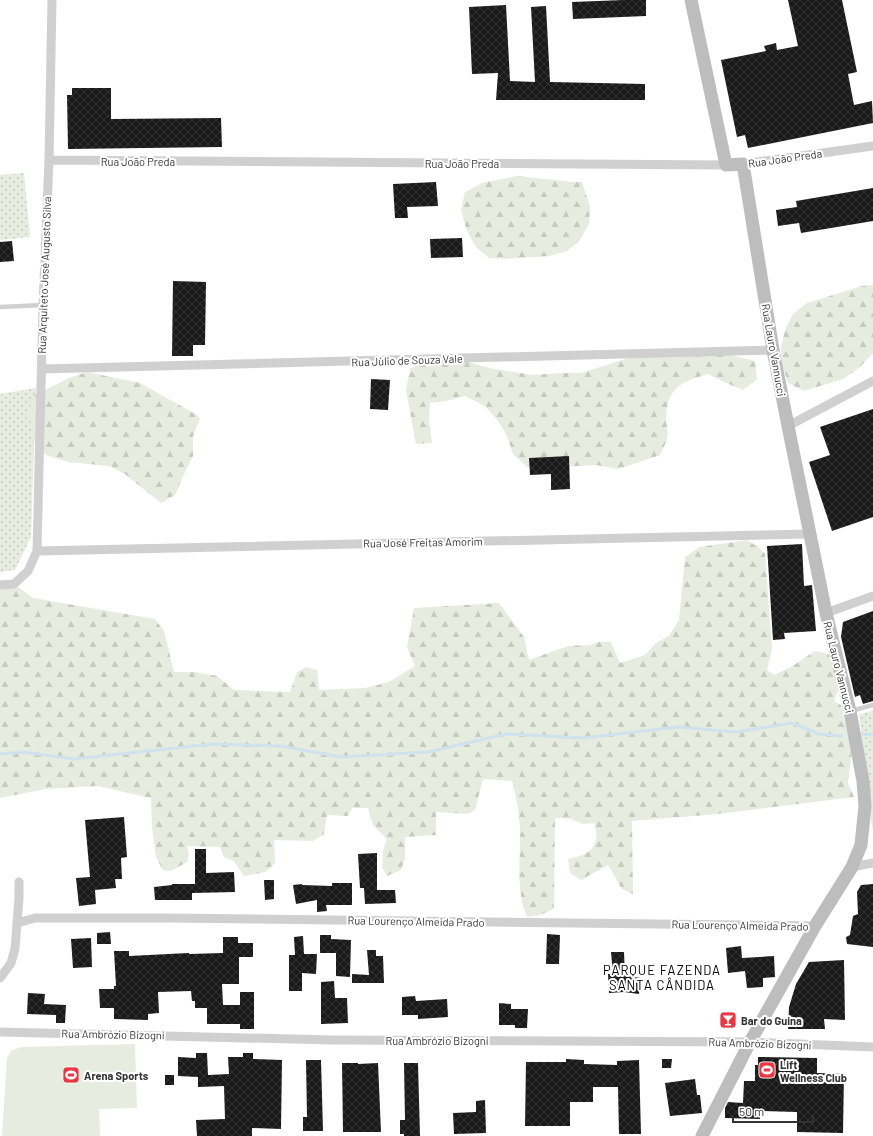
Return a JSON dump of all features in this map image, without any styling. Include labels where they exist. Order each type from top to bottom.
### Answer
[{"type":"street","name":"Rua Arquiteto José Augusto Silva","points":[[38,551],[41,369],[49,160],[52,0]]},
{"type":"street","points":[[691,0],[726,165]]},
{"type":"street","name":"Rua João Preda","points":[[49,160],[726,165],[744,164],[873,146]]},
{"type":"street","name":"Rua Lauro Vannucci","points":[[702,1136],[750,1042],[815,926],[852,867],[860,845],[865,806],[863,781],[850,711],[826,614],[788,426],[774,350],[744,164]]},
{"type":"street","name":"Rua Jùlio de Souza Vale","points":[[41,369],[774,350]]},
{"type":"street","points":[[788,426],[873,381]]},
{"type":"street","name":"Rua José Freitas Amorim","points":[[38,551],[809,534]]},
{"type":"street","points":[[0,585],[14,584],[28,571],[38,551]]},
{"type":"street","points":[[826,614],[873,596]]},
{"type":"street","points":[[852,867],[873,863]]},
{"type":"street","points":[[0,978],[11,963],[15,949],[20,898],[19,882]]},
{"type":"street","name":"Rua Lourenço Almeida Prado","points":[[17,923],[35,918],[169,918],[815,926]]},
{"type":"street","name":"Rua Ambrózio Bizogni","points":[[0,1032],[332,1040],[750,1042],[873,1047]]},
{"type":"lane","points":[[0,307],[43,305]]},
{"type":"lane","points":[[850,711],[873,705]]},
{"type":"green space","points":[[24,173],[30,237],[0,240],[0,175]]},
{"type":"green space","points":[[517,176],[582,182],[590,207],[589,224],[580,240],[567,251],[549,256],[506,259],[489,258],[475,246],[466,228],[461,210],[465,192],[482,183]]},
{"type":"green space","points":[[873,285],[873,353],[860,367],[843,379],[804,391],[788,383],[782,364],[781,348],[785,330],[793,314],[807,303],[862,286]]},
{"type":"green space","points":[[654,350],[722,353],[755,361],[757,379],[743,390],[708,374],[683,383],[677,388],[669,400],[666,419],[668,436],[660,455],[618,469],[596,465],[544,468],[527,467],[513,454],[507,436],[499,422],[485,406],[465,396],[430,403],[429,420],[432,443],[416,444],[406,390],[410,369],[424,362],[445,355],[489,368],[532,375],[581,373]]},
{"type":"green space","points":[[87,372],[140,383],[197,415],[200,419],[193,436],[193,456],[175,495],[161,503],[125,474],[109,466],[68,462],[46,455],[34,439],[29,414],[31,397],[69,378]]},
{"type":"green space","points":[[36,388],[31,537],[15,570],[0,572],[0,394]]},
{"type":"green space","points":[[747,540],[758,547],[765,554],[772,649],[767,670],[774,675],[791,667],[815,651],[832,655],[839,689],[834,701],[841,705],[852,750],[848,783],[854,797],[718,814],[632,821],[633,894],[622,889],[608,865],[581,880],[570,873],[568,859],[585,854],[594,845],[596,838],[595,823],[583,824],[571,819],[555,818],[554,909],[540,915],[527,917],[521,896],[519,873],[520,827],[512,781],[483,779],[475,810],[468,814],[436,812],[436,835],[405,837],[405,858],[401,870],[387,876],[382,867],[383,851],[387,839],[373,825],[368,808],[352,808],[348,816],[327,815],[324,834],[313,841],[274,840],[275,863],[265,872],[244,876],[234,861],[224,857],[220,847],[187,846],[189,853],[187,862],[171,871],[163,870],[156,857],[152,828],[151,798],[98,786],[46,789],[0,798],[0,585],[14,584],[33,598],[155,619],[164,631],[174,672],[195,672],[217,676],[234,690],[290,692],[297,672],[306,667],[317,670],[319,690],[365,688],[389,682],[415,666],[407,647],[414,608],[499,603],[524,637],[529,660],[568,646],[590,645],[599,642],[611,642],[620,663],[645,655],[656,643],[669,636],[679,620],[685,557],[700,547]]},
{"type":"green space","points":[[873,710],[873,830],[859,715]]},
{"type":"green space","name":"Arena Sports","points":[[135,1044],[137,1108],[99,1109],[100,1136],[2,1136],[7,1058],[11,1051],[21,1047]]},
{"type":"building","points":[[646,0],[646,16],[573,19],[572,2]]},
{"type":"building","points":[[788,0],[842,0],[857,72],[848,74],[854,105],[872,101],[873,123],[748,148],[745,135],[737,137],[721,60],[766,51],[764,46],[776,43],[777,50],[798,46]]},
{"type":"building","points":[[506,5],[510,81],[535,82],[531,7],[546,6],[550,82],[645,84],[645,100],[496,100],[498,73],[472,74],[469,7]]},
{"type":"building","points":[[72,88],[111,88],[111,119],[221,118],[222,147],[68,149],[67,95],[72,95]]},
{"type":"building","points":[[436,182],[438,206],[407,207],[408,218],[395,218],[393,184]]},
{"type":"building","points":[[873,188],[873,221],[801,233],[799,223],[778,226],[776,210],[797,207],[796,201]]},
{"type":"building","points":[[462,238],[463,257],[431,258],[430,239]]},
{"type":"building","points":[[12,241],[14,261],[0,262],[0,242]]},
{"type":"building","points":[[173,281],[206,282],[205,345],[193,345],[193,356],[172,356]]},
{"type":"building","points":[[371,379],[390,380],[388,410],[370,409]]},
{"type":"building","points":[[873,409],[873,517],[832,531],[809,462],[830,455],[820,427]]},
{"type":"building","points":[[569,456],[570,489],[551,490],[551,474],[530,475],[529,458]]},
{"type":"building","points":[[802,544],[804,586],[812,585],[816,631],[784,633],[785,639],[773,640],[767,546]]},
{"type":"building","points":[[873,611],[873,701],[863,704],[860,695],[855,697],[841,637],[843,622]]},
{"type":"building","points":[[124,817],[127,857],[121,858],[122,879],[115,879],[116,888],[95,890],[96,904],[79,906],[76,878],[90,877],[85,820]]},
{"type":"building","points":[[195,849],[206,849],[206,873],[234,872],[235,892],[192,893],[192,900],[155,900],[154,887],[172,884],[195,884]]},
{"type":"building","points":[[377,853],[377,890],[395,890],[396,903],[365,904],[364,888],[360,888],[358,854]]},
{"type":"building","points":[[264,880],[274,880],[274,899],[265,900]]},
{"type":"building","points":[[332,883],[352,883],[352,905],[326,905],[327,911],[317,912],[317,900],[296,904],[293,885],[302,884],[332,886]]},
{"type":"building","points":[[873,884],[873,947],[847,944],[846,937],[850,935],[853,916],[858,914],[857,892],[861,885]]},
{"type":"building","points":[[110,932],[111,944],[97,944],[97,933]]},
{"type":"building","points":[[547,934],[560,935],[559,964],[546,964]]},
{"type":"building","points":[[320,935],[331,935],[331,939],[351,940],[350,977],[336,976],[336,953],[320,953]]},
{"type":"building","points":[[303,936],[304,954],[317,954],[316,974],[302,973],[302,991],[289,991],[289,955],[295,955],[294,937]]},
{"type":"building","points":[[223,937],[238,937],[238,943],[253,943],[253,957],[239,957],[239,984],[222,984],[223,1005],[240,1005],[240,992],[254,992],[254,1029],[240,1029],[240,1024],[207,1024],[207,1008],[195,1008],[195,1001],[192,1001],[191,991],[158,992],[159,1013],[148,1014],[148,1020],[114,1019],[114,1008],[100,1008],[99,989],[114,989],[114,986],[116,986],[114,951],[129,951],[129,956],[223,953]]},
{"type":"building","points":[[91,938],[92,967],[73,968],[71,939]]},
{"type":"building","points":[[741,946],[742,958],[774,956],[775,977],[763,978],[763,987],[747,988],[745,971],[728,973],[726,948]]},
{"type":"building","points":[[367,950],[376,950],[376,956],[383,956],[384,983],[352,983],[352,974],[369,975]]},
{"type":"building","points":[[611,952],[624,952],[625,976],[641,978],[639,994],[624,992],[609,993],[608,974],[613,974]]},
{"type":"building","points":[[844,960],[845,1020],[824,1019],[825,1029],[788,1029],[789,1007],[796,984],[809,962]]},
{"type":"building","points":[[334,981],[335,998],[347,998],[348,1023],[321,1024],[321,982]]},
{"type":"building","points":[[28,993],[45,994],[44,1004],[66,1005],[65,1023],[56,1023],[56,1015],[27,1014]]},
{"type":"building","points":[[415,996],[416,1001],[447,999],[448,1017],[418,1019],[418,1015],[402,1015],[402,997]]},
{"type":"building","points":[[499,1003],[511,1004],[511,1009],[528,1009],[527,1028],[515,1028],[515,1025],[499,1025]]},
{"type":"building","points":[[196,1053],[207,1053],[208,1075],[229,1074],[228,1057],[243,1057],[243,1053],[253,1053],[253,1059],[282,1060],[281,1129],[252,1128],[252,1136],[197,1136],[196,1120],[225,1119],[224,1086],[198,1087],[198,1077],[178,1076],[178,1057],[196,1058]]},
{"type":"building","points":[[758,1057],[817,1058],[817,1073],[844,1074],[843,1133],[797,1132],[797,1112],[760,1111],[760,1119],[725,1118],[725,1108],[728,1102],[743,1103],[744,1081],[755,1081],[755,1065],[758,1065]]},
{"type":"building","points":[[566,1059],[584,1060],[584,1064],[617,1065],[617,1061],[639,1060],[641,1134],[619,1134],[618,1087],[593,1087],[593,1102],[570,1102],[570,1126],[525,1126],[526,1062],[566,1062]]},
{"type":"building","points":[[662,1059],[672,1059],[671,1068],[662,1068]]},
{"type":"building","points":[[306,1060],[321,1060],[323,1131],[303,1131],[303,1117],[307,1117]]},
{"type":"building","points":[[342,1063],[378,1063],[381,1132],[343,1132]]},
{"type":"building","points":[[404,1063],[418,1063],[420,1136],[404,1136],[404,1134],[400,1134],[400,1120],[405,1120]]},
{"type":"building","points":[[165,1075],[174,1075],[174,1085],[165,1085]]},
{"type":"building","points":[[695,1079],[697,1095],[700,1095],[702,1113],[670,1116],[665,1083]]},
{"type":"building","points":[[485,1100],[486,1133],[454,1134],[453,1113],[476,1112],[476,1101]]},
{"type":"waterway","points":[[0,754],[23,752],[74,759],[213,744],[280,746],[342,757],[428,752],[506,734],[584,738],[678,727],[736,732],[792,723],[819,734],[842,736]]},
{"type":"waterway","points":[[862,734],[873,735]]},
{"type":"place","name":"Bar do Guina","points":[[728,1020]]},
{"type":"place","name":"Lift Wellness Club","points":[[767,1070]]},
{"type":"place","name":"Arena Sports","points":[[71,1075]]},
{"type":"district","name":"PARQUE FAZENDA SANTA CÂNDIDA","points":[[662,978]]}]
